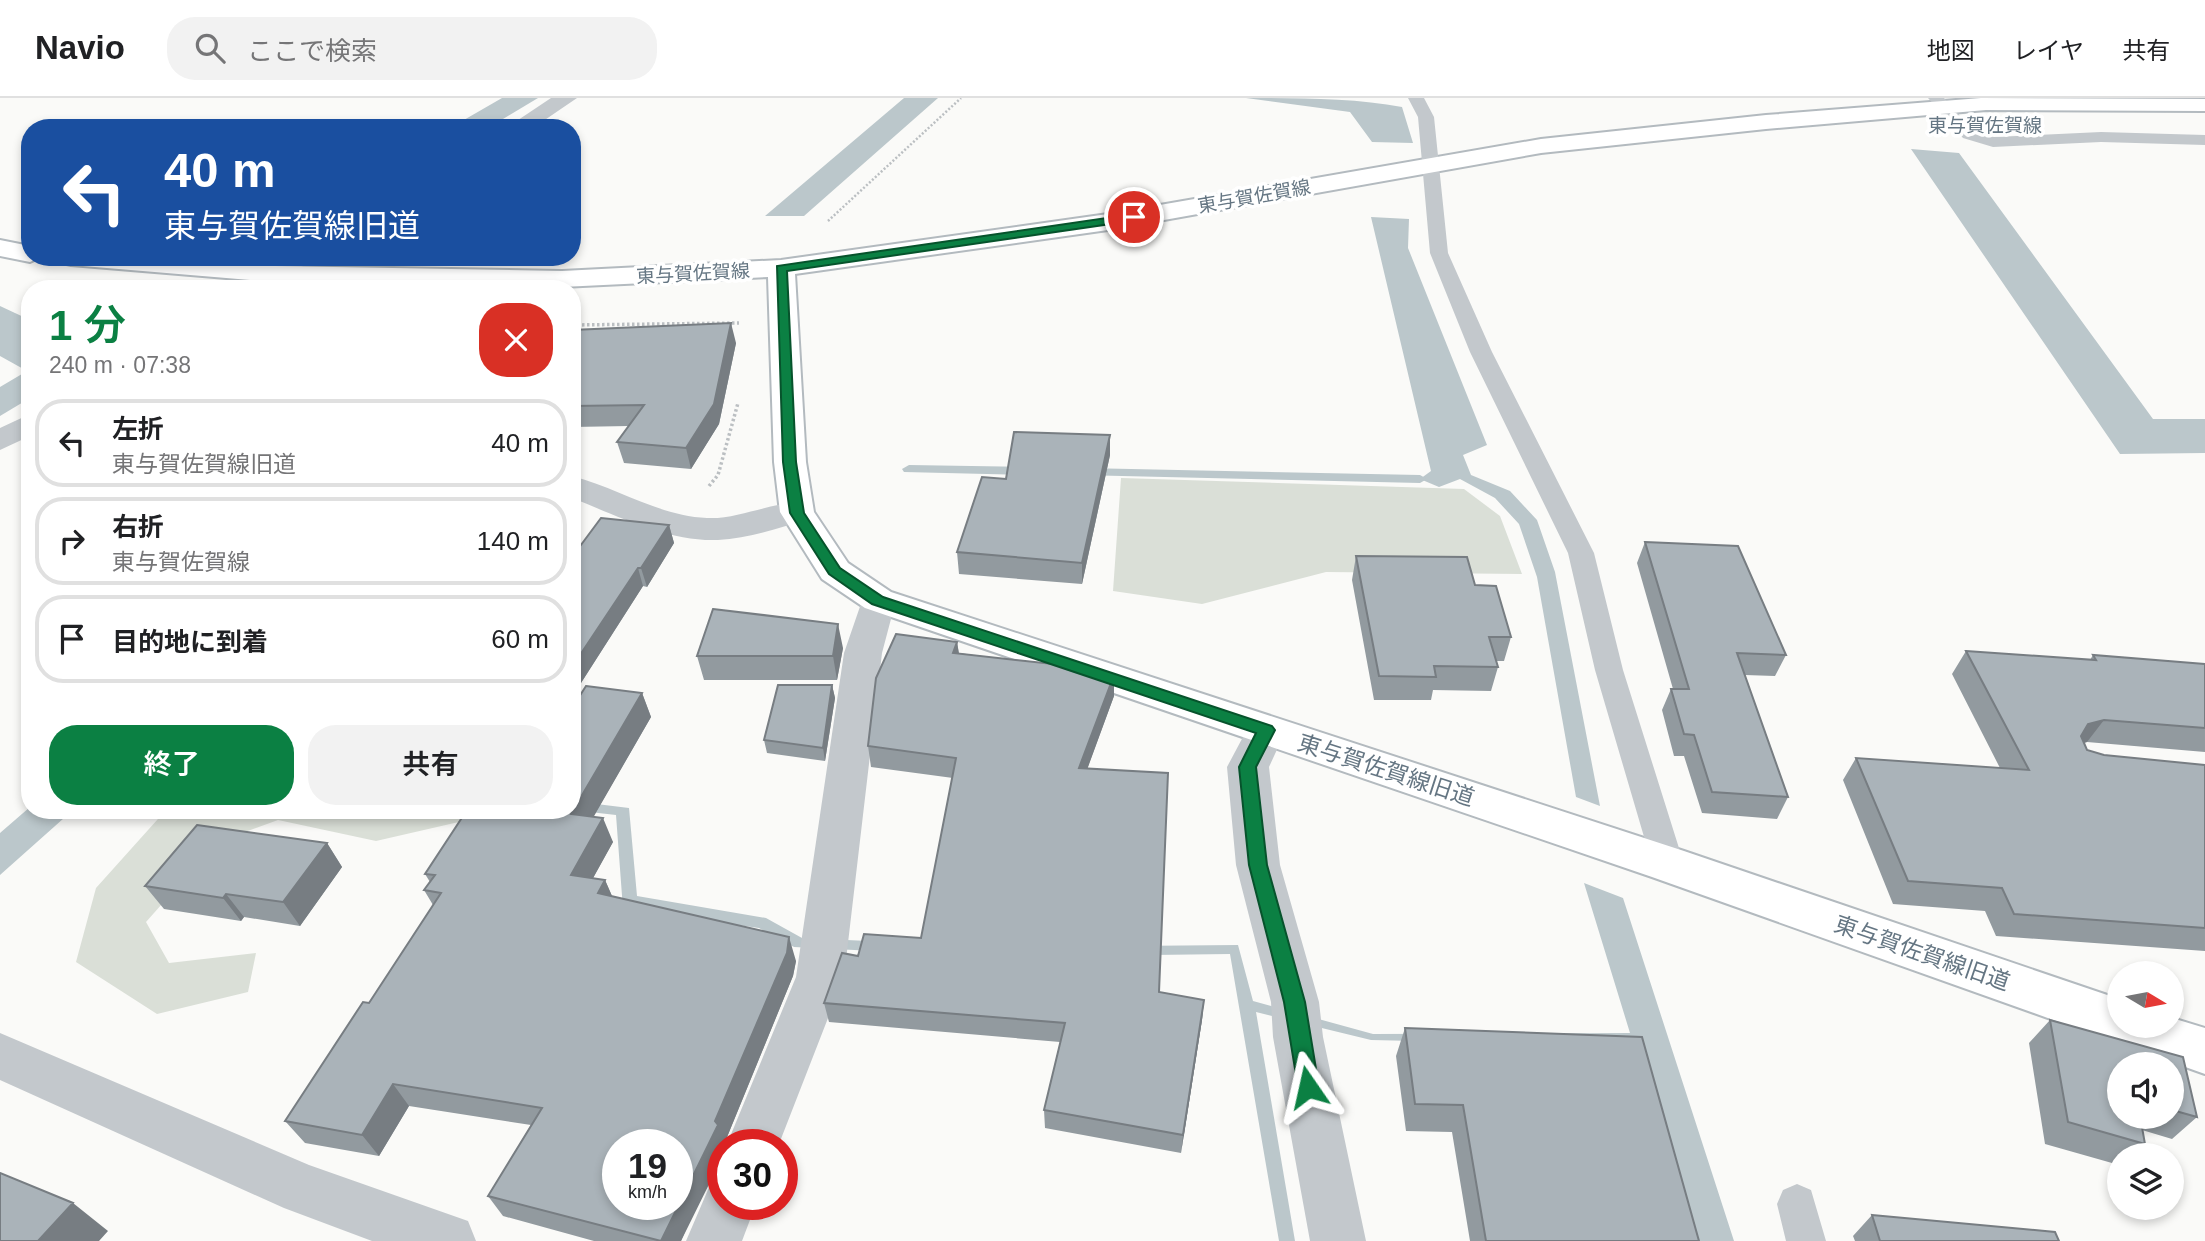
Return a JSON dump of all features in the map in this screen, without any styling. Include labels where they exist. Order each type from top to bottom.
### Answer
[{"type":"main road","name":"東与賀佐賀線","points":[[173,266],[275,275],[562,279],[781,268],[1108,222],[1541,146],[1940,103],[2205,105]]},
{"type":"main road","name":"東与賀佐賀線","points":[[1766,122],[2205,125]]},
{"type":"main road","points":[[0,248],[21,252]]},
{"type":"main road","name":"東与賀佐賀線旧道","points":[[781,268],[790,462],[797,513],[835,571],[878,600],[1668,864],[2107,1017]]},
{"type":"main road","points":[[2167,1038],[2205,1051]]},
{"type":"street","points":[[532,119],[566,98]]},
{"type":"street","points":[[266,280],[289,266]]},
{"type":"street","points":[[0,441],[21,428]]},
{"type":"street","points":[[581,489],[676,524],[708,529],[749,525],[797,513]]},
{"type":"street","points":[[759,1129],[820,977],[863,653],[878,600]]},
{"type":"street","points":[[1266,730],[1248,767],[1258,865],[1296,1020],[1338,1241]]},
{"type":"street","points":[[0,1056],[303,1189],[448,1241]]},
{"type":"street","points":[[714,1241],[723,1220]]},
{"type":"lane","points":[[1416,98],[1426,117],[1439,253],[1481,352],[1581,554],[1609,670],[1668,864]]},
{"type":"lane","points":[[1940,103],[1969,135],[1993,142],[2101,137],[2205,140]]},
{"type":"path","points":[[824,224],[961,98]]},
{"type":"path","points":[[581,326],[748,323]]},
{"type":"path","points":[[676,524],[691,511],[718,475],[739,399]]},
{"type":"shaded area","points":[[502,98],[538,98],[503,119],[466,119]]},
{"type":"shaded area","points":[[904,98],[938,98],[804,216],[765,216]]},
{"type":"shaded area","points":[[1246,98],[1345,100],[1402,107],[1413,143],[1372,142],[1350,112]]},
{"type":"shaded area","points":[[1911,149],[1959,153],[2153,419],[2205,419],[2205,453],[2120,454]]},
{"type":"shaded area","points":[[1371,217],[1409,219],[1408,248],[1487,445],[1463,455],[1471,475],[1510,491],[1537,520],[1555,572],[1600,806],[1576,797],[1537,577],[1519,524],[1495,498],[1460,479],[1439,487],[1420,479],[1431,471]]},
{"type":"shaded area","points":[[0,306],[21,316],[21,368],[0,356]]},
{"type":"shaded area","points":[[21,375],[21,403],[0,416],[0,387]]},
{"type":"shaded area","points":[[1121,478],[1464,489],[1500,516],[1522,574],[1326,572],[1202,604],[1113,591]]},
{"type":"shaded area","points":[[581,802],[629,808],[637,896],[766,918],[802,938],[1002,947],[1238,945],[1253,1001],[1373,1034],[1630,1033],[1584,883],[1623,898],[1734,1241],[1697,1241],[1634,1046],[1371,1040],[1256,1012],[1295,1241],[1279,1241],[1230,954],[995,957],[794,947],[759,928],[623,909],[616,815],[581,811]]},
{"type":"shaded area","points":[[21,815],[21,819],[63,819],[0,875],[0,833]]},
{"type":"shaded area","points":[[158,819],[472,819],[376,841],[278,820],[217,842],[146,922],[169,963],[256,953],[248,992],[157,1014],[76,962],[96,888]]},
{"type":"building","points":[[731,323],[714,404],[686,448],[617,442],[644,405],[581,406],[581,330]]},
{"type":"building","points":[[1014,432],[1110,435],[1082,563],[957,552],[982,477],[1006,479]]},
{"type":"building","points":[[601,518],[669,525],[581,654],[581,545]]},
{"type":"building","points":[[1645,542],[1738,546],[1786,655],[1737,653],[1788,797],[1712,792],[1694,735],[1684,734],[1671,689],[1689,689]]},
{"type":"building","points":[[1356,556],[1467,557],[1475,585],[1496,586],[1511,637],[1489,637],[1498,667],[1434,666],[1436,677],[1379,676]]},
{"type":"building","points":[[713,609],[838,624],[833,656],[697,656]]},
{"type":"building","points":[[896,634],[957,642],[953,653],[1062,665],[1064,660],[1114,675],[1079,768],[1168,773],[1159,992],[1204,1000],[1183,1135],[1044,1110],[1065,1023],[824,1003],[842,953],[858,956],[864,934],[921,938],[956,758],[868,746],[876,678]]},
{"type":"building","points":[[1966,651],[2096,660],[2093,655],[2205,664],[2205,728],[2104,720],[2088,724],[2081,736],[2087,750],[2104,755],[2205,765],[2205,928],[2014,914],[2002,888],[1908,881],[1856,758],[2029,770]]},
{"type":"building","points":[[778,685],[832,685],[823,748],[764,740]]},
{"type":"building","points":[[586,686],[642,693],[581,797],[581,694]]},
{"type":"building","points":[[581,815],[603,818],[571,875],[605,880],[598,893],[789,937],[787,953],[715,1121],[718,1125],[716,1129],[707,1129],[707,1147],[693,1176],[693,1129],[602,1129],[602,1220],[671,1220],[661,1241],[488,1196],[542,1108],[393,1084],[362,1135],[285,1121],[363,1002],[369,1003],[441,893],[424,890],[435,875],[425,874],[461,819],[581,819]]},
{"type":"building","points":[[197,825],[327,843],[283,902],[226,894],[223,898],[145,886]]},
{"type":"building","points":[[2050,1020],[2165,1052],[2107,1052],[2107,1129],[2142,1129],[2145,1143],[2068,1122]]},
{"type":"building","points":[[1405,1028],[1642,1037],[1699,1241],[1486,1241],[1463,1105],[1415,1104]]},
{"type":"building","points":[[2184,1061],[2197,1117],[2184,1113]]},
{"type":"building","points":[[0,1173],[73,1203],[38,1241],[0,1241]]},
{"type":"building","points":[[1872,1215],[2055,1232],[2059,1241],[1880,1241]]},
{"type":"waterway","points":[[909,469],[1031,471]]},
{"type":"waterway","points":[[1084,472],[1420,479]]},
{"type":"route","points":[[1134,217],[781,268],[790,462],[797,513],[835,571],[878,600],[1266,730],[1248,767],[1258,865],[1294,1002],[1308,1087]]}]
